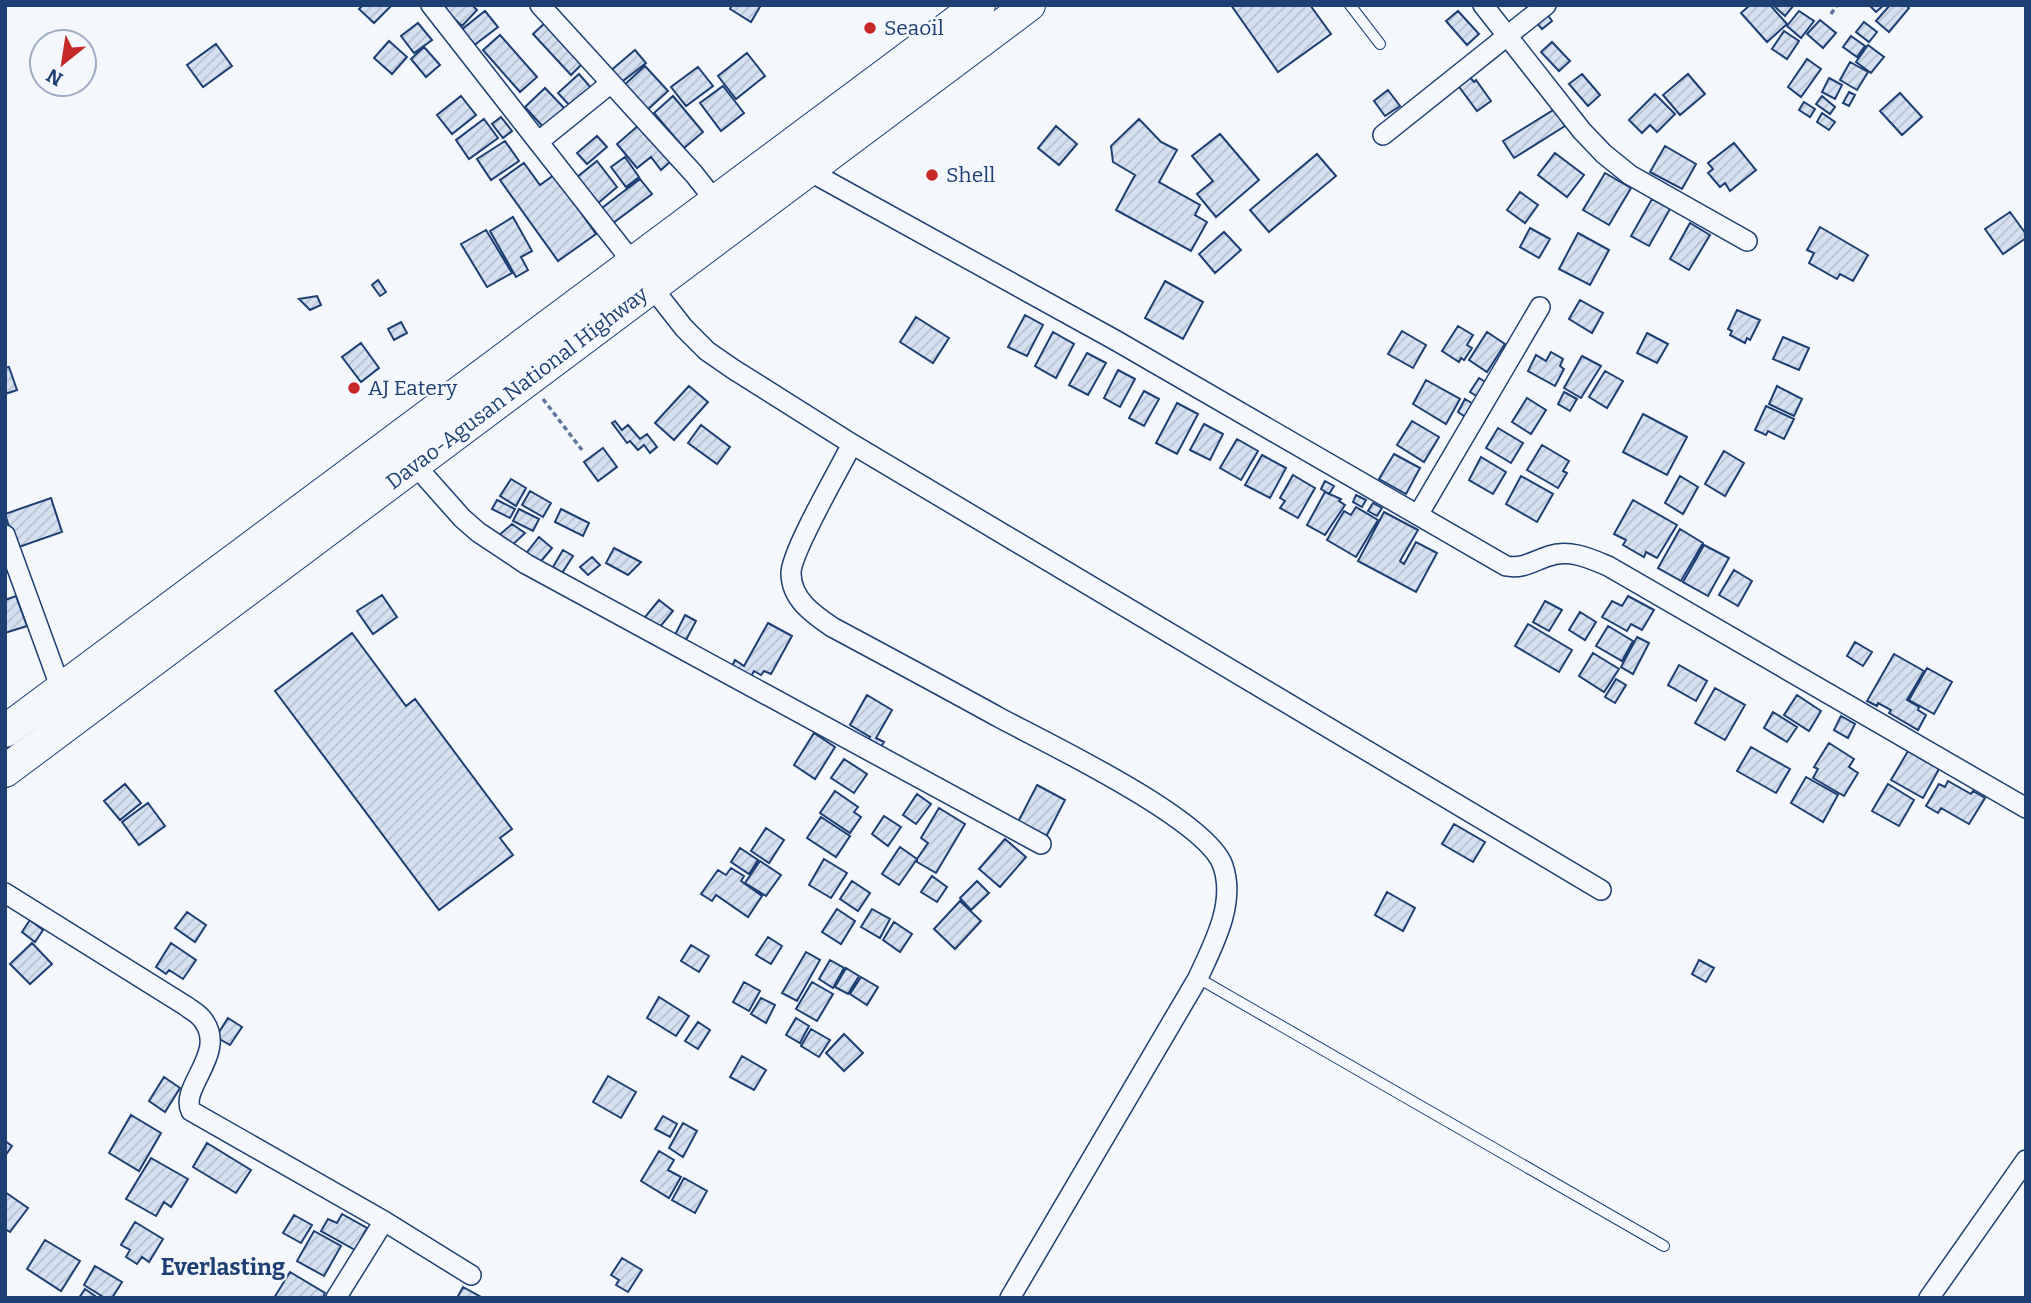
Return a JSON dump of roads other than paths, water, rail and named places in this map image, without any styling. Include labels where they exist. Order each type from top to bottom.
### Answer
[{"type":"highway","name":"Davao-Agusan National Highway","points":[[5,731],[61,689],[334,506],[415,465],[529,380],[643,275],[716,202],[799,158],[979,5]]},
{"type":"highway","name":"Davao-Agusan National Highway","points":[[5,771],[334,506],[799,158],[1029,5]]},
{"type":"street","points":[[430,5],[684,328],[707,351],[852,444],[1601,890]]},
{"type":"street","points":[[540,5],[694,174],[716,202]]},
{"type":"street","points":[[1483,5],[1582,131],[1604,154],[1630,175],[1747,241]]},
{"type":"street","points":[[1383,135],[1546,5]]},
{"type":"street","points":[[538,142],[611,82]]},
{"type":"street","points":[[799,158],[1506,566],[1526,567],[1550,555],[1566,554],[1587,557],[1608,566],[2026,808]]},
{"type":"street","points":[[1418,514],[1540,307]]},
{"type":"street","points":[[852,444],[791,572],[796,595],[810,612],[832,627],[1129,788],[1205,840],[1223,866],[1227,899],[1217,935],[1198,978],[1010,1298]]},
{"type":"street","points":[[415,465],[462,518],[526,564],[1041,844]]},
{"type":"street","points":[[5,535],[61,689]]},
{"type":"street","points":[[5,893],[203,1019],[209,1033],[209,1052],[202,1072],[188,1096],[187,1103],[191,1111],[384,1221],[471,1275]]},
{"type":"street","points":[[1929,1298],[2026,1160]]},
{"type":"street","points":[[336,1298],[384,1221]]},
{"type":"lane","points":[[1350,5],[1380,44]]},
{"type":"lane","points":[[1198,978],[1664,1246]]},
{"type":"place","name":"Seaoil","points":[[870,28]]},
{"type":"place","name":"Shell","points":[[932,175]]},
{"type":"place","name":"AJ Eatery","points":[[354,388]]},
{"type":"district","name":"Everlasting","points":[[223,1267]]}]
